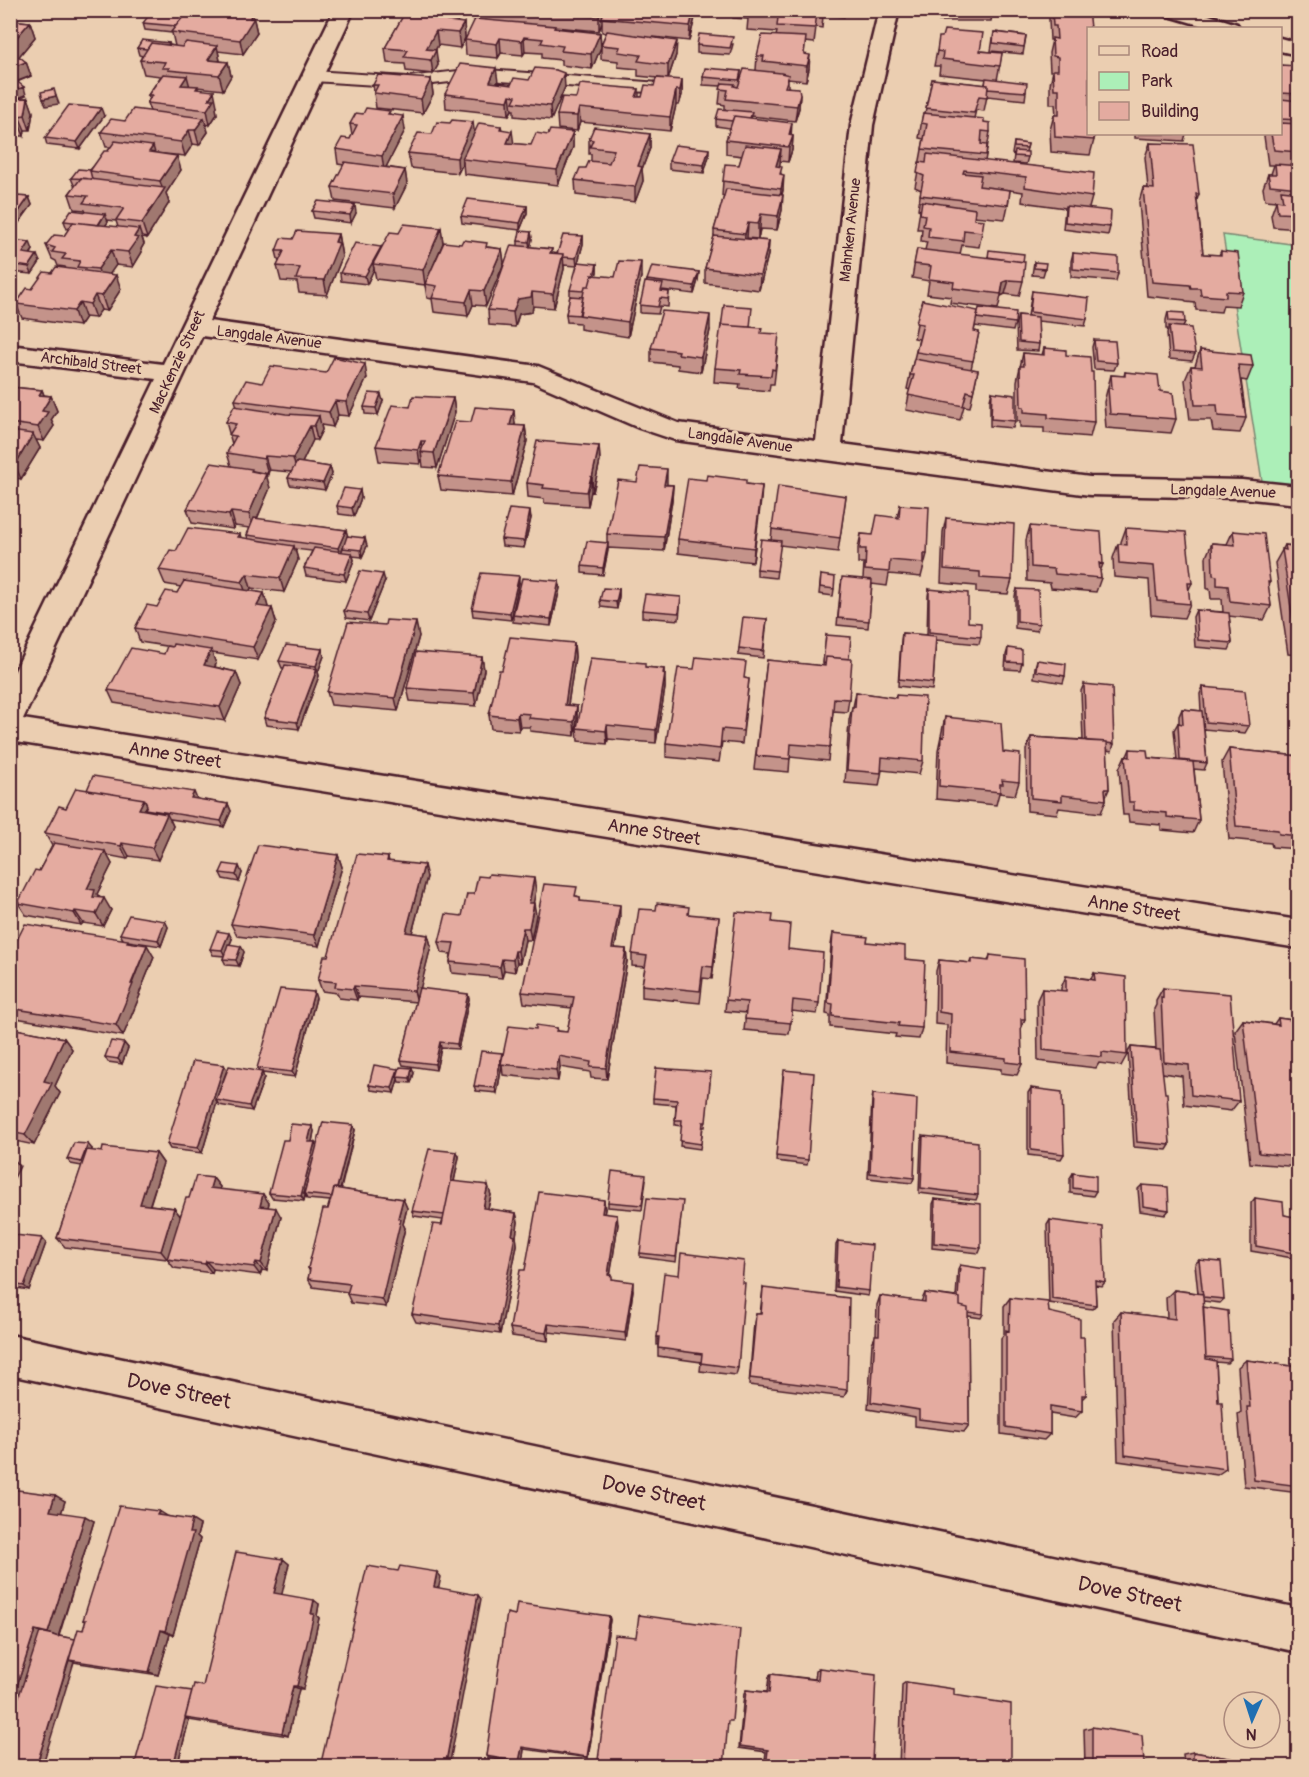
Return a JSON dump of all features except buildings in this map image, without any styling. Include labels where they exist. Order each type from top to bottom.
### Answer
[{"type":"street","name":"MacKenzie Street","points":[[10,714],[21,669],[172,373],[344,10]]},
{"type":"street","name":"Mahnken Avenue","points":[[828,452],[862,125],[889,10]]},
{"type":"street","points":[[1169,10],[1227,27]]},
{"type":"street","points":[[1282,44],[1299,49]]},
{"type":"street","name":"Langdale Avenue","points":[[193,327],[538,374],[648,422],[675,431],[1090,486],[1242,489],[1299,495]]},
{"type":"street","name":"Archibald Street","points":[[10,353],[172,373]]},
{"type":"street","name":"Anne Street","points":[[10,729],[1299,934]]},
{"type":"street","name":"Dove Street","points":[[10,1355],[1299,1630]]},
{"type":"lane","points":[[313,76],[408,82],[475,74],[673,89]]},
{"type":"green space","points":[[1223,235],[1298,245],[1298,486],[1262,481]]}]
